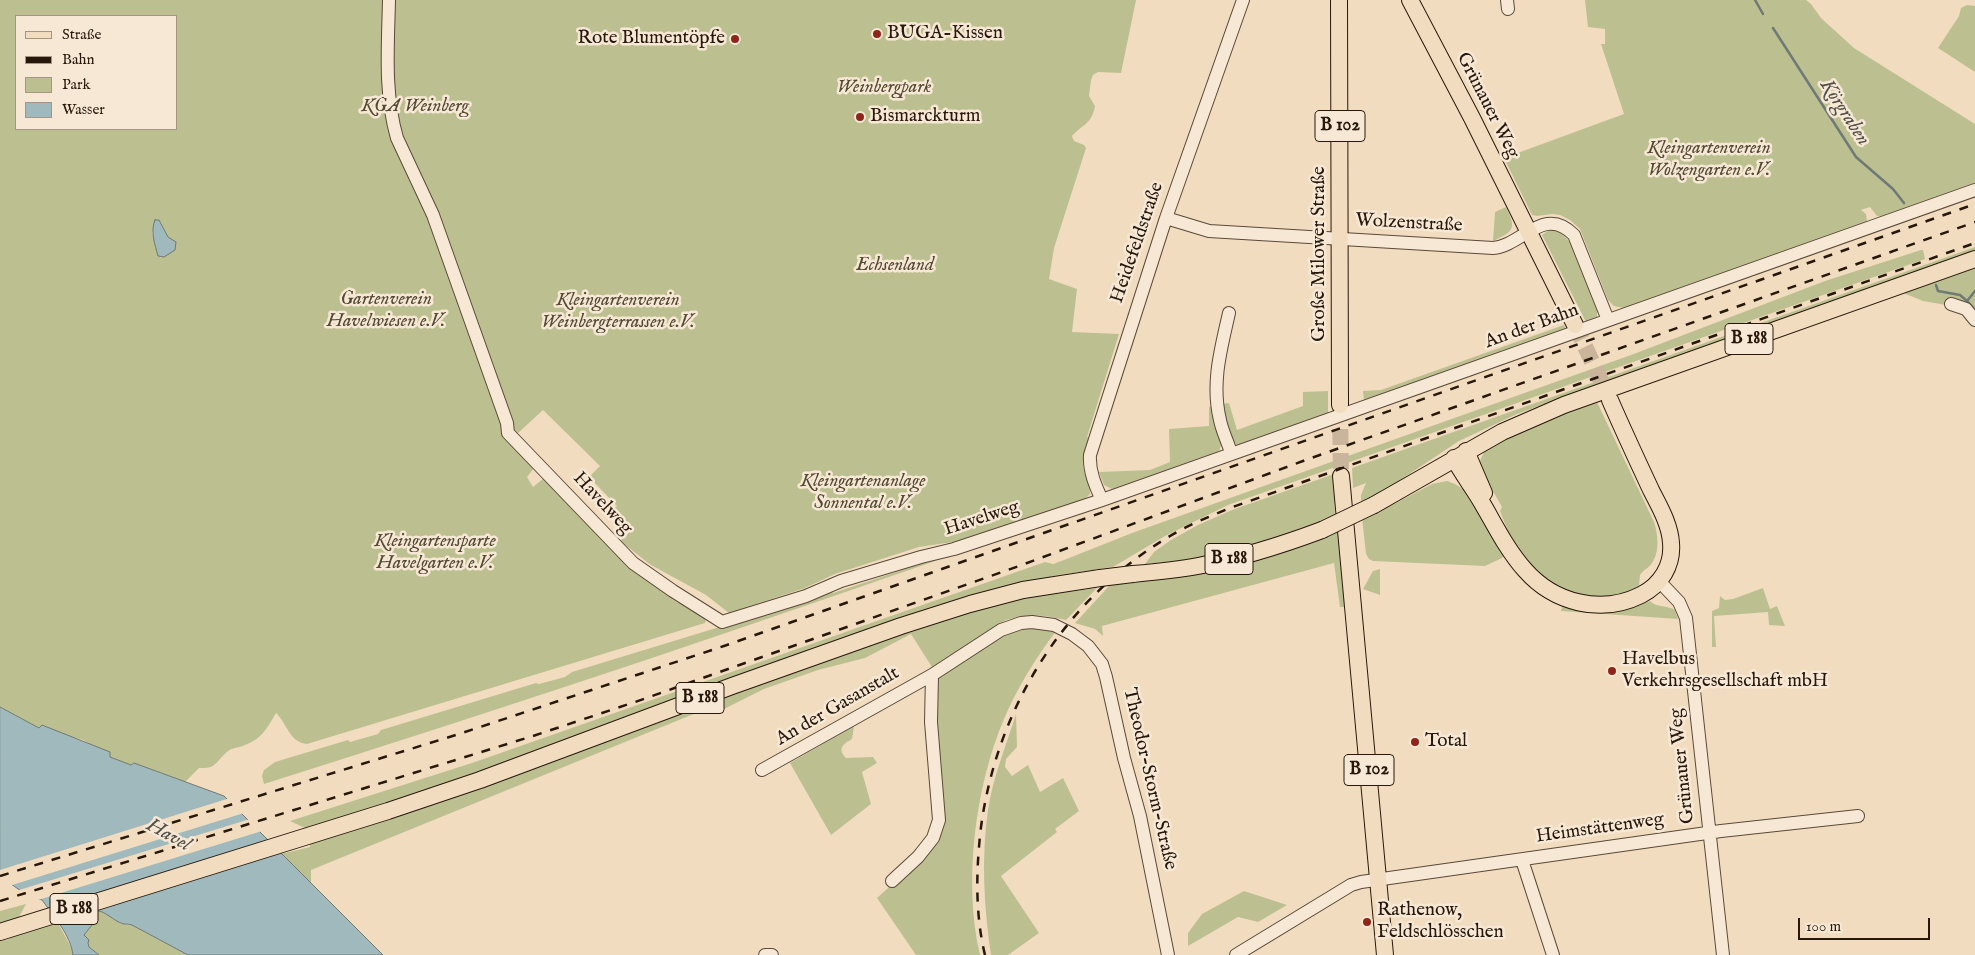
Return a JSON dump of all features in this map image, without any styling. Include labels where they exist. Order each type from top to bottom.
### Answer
[{"type":"main road","name":"Grünauer Weg","points":[[1410,0],[1575,325]]},
{"type":"main road","name":"Große Milower Straße","points":[[1340,4],[1340,405]]},
{"type":"main road","name":"B 188","points":[[0,932],[306,837],[480,780],[732,686],[970,604],[1023,590],[1198,566],[1232,559],[1290,542],[1322,530],[1374,504],[1502,432],[1564,405],[1975,259]]},
{"type":"main road","points":[[1460,454],[1467,481],[1475,490],[1506,543],[1525,570],[1535,580],[1558,595],[1580,603],[1597,606],[1621,603],[1647,592],[1659,581],[1668,568],[1671,542],[1668,528],[1610,400]]},
{"type":"main road","points":[[1460,454],[1481,487],[1502,529],[1506,543]]},
{"type":"main road","points":[[1416,481],[1448,475],[1467,481]]},
{"type":"main road","name":"B 102","points":[[1341,476],[1385,955]]},
{"type":"street","name":"Havelweg","points":[[389,0],[388,90],[397,138],[442,240],[507,423],[508,432],[633,563],[722,622],[806,596],[841,581],[921,556],[954,549],[1102,500]]},
{"type":"street","name":"Heidefeldstraße","points":[[1102,500],[1089,465],[1090,455],[1166,218],[1243,0]]},
{"type":"street","name":"An der Bahn","points":[[1102,500],[1975,190]]},
{"type":"street","name":"Wolzenstraße","points":[[1166,218],[1209,231],[1498,248],[1528,231]]},
{"type":"street","points":[[1528,231],[1541,225],[1554,224],[1564,226],[1574,235],[1608,320]]},
{"type":"street","points":[[1951,304],[1966,309],[1975,320]]},
{"type":"street","points":[[1229,313],[1218,362],[1216,395],[1220,422],[1231,453]]},
{"type":"street","name":"Grünauer Weg","points":[[1659,581],[1679,602],[1686,618],[1724,955]]},
{"type":"street","name":"An der Gasanstalt","points":[[762,770],[932,675],[1001,630],[1021,623],[1041,622],[1063,630]]},
{"type":"street","name":"Theodor-Storm-Straße","points":[[1063,630],[1088,646],[1102,664],[1140,816],[1168,955]]},
{"type":"street","name":"An der Gasanstalt","points":[[892,881],[918,857],[934,838],[939,820],[931,722],[932,675]]},
{"type":"street","name":"Heimstättenweg","points":[[1236,955],[1351,885],[1710,833],[1858,816]]},
{"type":"street","points":[[1522,860],[1553,955]]},
{"type":"street","points":[[765,955],[772,955]]},
{"type":"green space","points":[[0,0],[384,0],[384,88],[407,148],[395,93],[393,0],[1136,0],[1121,73],[1098,72],[1093,75],[1089,96],[1095,106],[1094,112],[1092,117],[1072,136],[1074,141],[1084,145],[1086,148],[1054,248],[1049,279],[1077,289],[1072,332],[1119,334],[1087,437],[1089,438],[1083,466],[1090,494],[1086,498],[953,542],[919,547],[835,574],[805,588],[729,613],[706,595],[651,565],[620,541],[631,531],[612,510],[617,506],[589,477],[600,466],[543,410],[517,434],[511,426],[502,433],[534,468],[527,477],[533,487],[544,478],[673,597],[672,599],[678,603],[681,601],[706,619],[705,623],[307,744],[301,743],[292,736],[276,713],[264,732],[256,739],[243,746],[229,750],[213,766],[199,768],[185,782],[134,763],[131,765],[110,757],[83,740],[39,728],[0,707]],"holes":[[[161,223],[168,237],[161,258],[158,255],[152,232]]]},
{"type":"green space","name":"Kleingartenverein Wolzengarten e.V.","points":[[1585,0],[1806,0],[1821,18],[1854,48],[1975,124],[1975,183],[1882,217],[1877,216],[1870,207],[1861,210],[1866,214],[1867,222],[1624,308],[1614,306],[1608,300],[1580,229],[1570,220],[1560,215],[1532,215],[1504,158],[1624,114],[1601,44],[1605,44],[1605,29],[1588,27]]},
{"type":"green space","points":[[1967,5],[1975,6],[1975,72],[1938,48],[1959,16],[1961,8]]},
{"type":"green space","points":[[1506,207],[1512,228],[1506,234],[1493,241],[1495,212]]},
{"type":"green space","points":[[1549,230],[1560,232],[1571,243],[1597,304],[1597,317],[1593,320],[1586,322],[1542,235]]},
{"type":"green space","points":[[1975,247],[1975,251],[1926,269],[1517,414],[1459,441],[1361,504],[1361,495],[1366,483],[1353,488],[1352,468]]},
{"type":"green space","points":[[1923,250],[1925,259],[1228,505],[1165,536],[1113,567],[1059,575],[1026,583],[811,650],[478,772],[307,829],[290,821],[472,763],[1045,562],[1053,564],[1132,533],[1631,355],[1825,281]]},
{"type":"green space","points":[[1975,265],[1975,312],[1967,304],[1953,297],[1946,305],[1923,301],[1901,292]]},
{"type":"green space","points":[[1564,325],[1566,330],[1364,400],[1363,391],[1381,390]]},
{"type":"green space","points":[[1328,391],[1328,414],[1237,445],[1229,437],[1222,404],[1229,403],[1237,430],[1303,406],[1303,392]]},
{"type":"green space","points":[[1596,400],[1657,532],[1655,559],[1640,575],[1639,586],[1631,591],[1608,598],[1569,594],[1535,573],[1511,539],[1500,511],[1502,507],[1494,493],[1488,491],[1479,463],[1484,452],[1500,440]]},
{"type":"green space","points":[[1212,406],[1222,443],[1219,451],[1112,489],[1104,485],[1099,472],[1150,470],[1170,462],[1169,429],[1209,426],[1209,407]]},
{"type":"green space","points":[[1334,474],[1335,517],[1272,542],[1198,559],[1145,564],[1154,552],[1198,525],[1232,510]]},
{"type":"green space","points":[[1447,481],[1468,492],[1504,556],[1502,558],[1485,566],[1373,561],[1369,559],[1366,554],[1362,517],[1396,503],[1432,484]]},
{"type":"green space","points":[[1340,528],[1346,607],[1340,607],[1334,563],[1102,626],[1103,636],[1095,629],[1075,623],[1110,585],[1142,582],[1143,580]]},
{"type":"green space","points":[[1020,531],[643,661],[264,784],[262,776],[264,770],[275,762],[348,740],[350,742],[378,734],[381,730],[536,683],[539,684],[565,677],[572,672],[818,597],[831,590],[833,593]]},
{"type":"green space","points":[[1380,569],[1380,595],[1363,589],[1373,571]]},
{"type":"green space","points":[[1097,588],[1066,620],[1051,617],[1022,616],[1006,620],[932,667],[911,634],[865,658],[818,670],[764,689],[720,711],[706,709],[311,870],[311,885],[281,854],[310,847],[310,843],[943,619],[1024,598]]},
{"type":"green space","points":[[1763,588],[1770,609],[1777,606],[1785,626],[1769,625],[1768,612],[1714,616],[1716,647],[1712,647],[1712,611],[1719,608],[1720,596],[1725,600],[1733,599]]},
{"type":"green space","points":[[1650,601],[1656,605],[1675,610],[1678,619],[1561,611],[1563,603],[1617,609],[1628,608]]},
{"type":"green space","points":[[1031,626],[1056,631],[1027,674],[1009,707],[994,746],[986,774],[979,805],[972,867],[972,897],[980,955],[916,955],[877,898],[922,857],[936,840],[934,686],[939,677],[1006,633]]},
{"type":"green space","points":[[1016,714],[1017,747],[1006,759],[1005,767],[1012,776],[1028,765],[1040,792],[1063,778],[1079,811],[1055,829],[1057,832],[1001,876],[1039,933],[1008,955],[991,955],[984,883],[986,828],[993,786]]},
{"type":"green space","points":[[854,726],[852,739],[842,747],[842,752],[846,758],[873,757],[877,763],[862,772],[871,804],[831,835],[790,763]]},
{"type":"green space","points":[[1244,891],[1287,905],[1258,922],[1238,917],[1188,946],[1188,933],[1202,914]]},
{"type":"green space","points":[[26,904],[19,917],[0,923],[0,911]]},
{"type":"green space","points":[[100,910],[123,924],[132,925],[188,955],[99,955],[89,947],[84,935],[92,925],[87,914]]},
{"type":"green space","points":[[58,923],[72,949],[73,955],[0,955],[0,941],[9,939],[11,936]]},
{"type":"water","points":[[155,220],[159,220],[168,237],[176,242],[175,250],[164,257],[158,256],[154,243],[153,229]]},
{"type":"water","name":"Havel","points":[[0,707],[39,728],[42,725],[110,752],[110,757],[131,765],[134,763],[224,796],[383,955],[188,955],[132,925],[119,922],[96,910],[87,914],[92,925],[84,935],[89,940],[89,947],[99,955],[73,955],[69,940],[42,900],[20,890],[0,875]]},
{"type":"pier","points":[[230,798],[244,813],[9,886],[0,879],[0,870]]},
{"type":"pier","points":[[250,819],[262,831],[35,901],[16,891]]},
{"type":"waterway","name":"Körgraben","points":[[1755,0],[1763,14]]},
{"type":"waterway","name":"Körgraben","points":[[1773,28],[1856,157],[1893,189],[1904,203]]},
{"type":"waterway","name":"Körgraben","points":[[1936,285],[1938,291],[1960,295],[1967,301],[1975,291]]},
{"type":"waterway","points":[[1967,301],[1975,310]]},
{"type":"tunnel","points":[[1575,325],[1610,400]]},
{"type":"tunnel","points":[[1340,405],[1341,476]]},
{"type":"railway","points":[[0,876],[459,734],[724,646],[1975,204]]},
{"type":"railway","points":[[0,901],[533,736],[635,702],[1019,566],[1303,461],[1975,222]]},
{"type":"railway","points":[[985,955],[978,908],[977,875],[979,843],[989,783],[1002,741],[1019,700],[1041,662],[1066,626],[1095,594],[1128,565],[1173,534],[1230,508],[1975,243]]},
{"type":"place","name":"BUGA-Kissen","points":[[877,34]]},
{"type":"place","name":"Rote Blumentöpfe","points":[[735,39]]},
{"type":"place","name":"Bismarckturm","points":[[860,117]]},
{"type":"place","name":"Havelbus Verkehrsgesellschaft mbH","points":[[1612,671]]},
{"type":"place","name":"Total","points":[[1415,742]]},
{"type":"place","name":"Rathenow, Feldschlösschen","points":[[1367,922]]},
{"type":"park label","name":"Weinbergpark","points":[[884,88]]},
{"type":"park label","name":"KGA Weinberg","points":[[415,107]]},
{"type":"park label","name":"Echsenland","points":[[895,266]]},
{"type":"park label","name":"Gartenverein Havelwiesen e.V.","points":[[386,311]]},
{"type":"park label","name":"Kleingartenverein Weinbergterrassen e.V.","points":[[618,312]]},
{"type":"park label","name":"Kleingartenanlage Sonnental e.V.","points":[[863,493]]},
{"type":"park label","name":"Kleingartensparte Havelgarten e.V.","points":[[435,553]]}]
